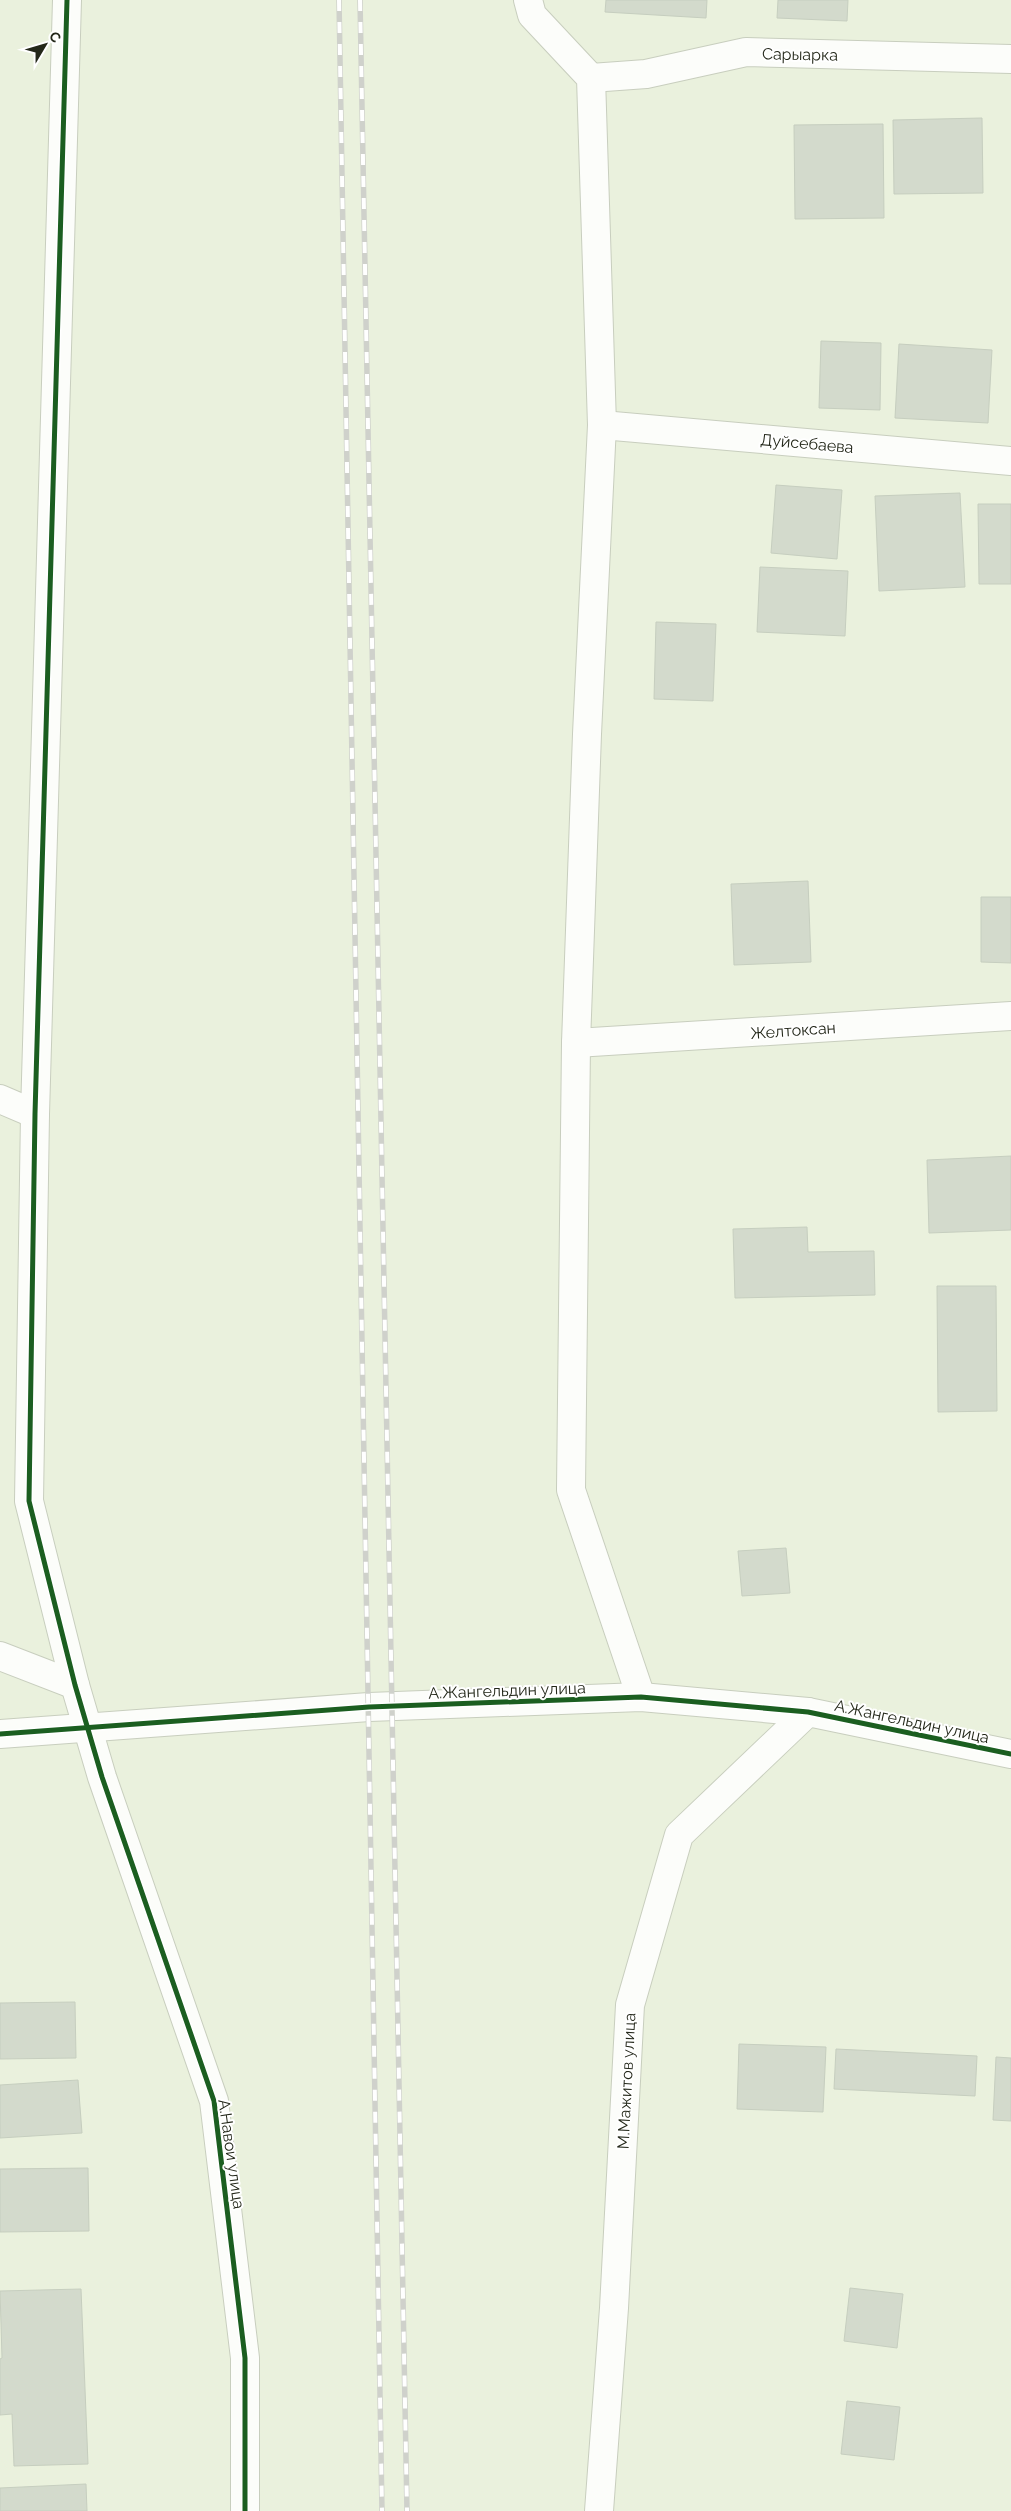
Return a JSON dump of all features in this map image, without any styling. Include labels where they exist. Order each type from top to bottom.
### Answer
[{"type":"street","name":"А.Навои улица","points":[[67,0],[35,1114],[29,1501],[87,1729],[214,2101],[245,2358],[245,2511]]},
{"type":"street","points":[[528,0],[532,16],[591,78],[602,425],[587,734],[576,1043],[571,1490],[642,1697]]},
{"type":"street","name":"Сарыарка","points":[[591,78],[646,74],[746,52],[1011,59]]},
{"type":"street","name":"Дуйсебаева","points":[[602,425],[1011,461]]},
{"type":"street","name":"Желтоксан","points":[[576,1043],[1011,1016]]},
{"type":"street","points":[[0,1100],[35,1114]]},
{"type":"street","points":[[0,1656],[75,1685]]},
{"type":"street","name":"А.Жангельдин улица","points":[[0,1734],[369,1707],[642,1697],[808,1712],[1011,1754]]},
{"type":"street","name":"М.Мажитов улица","points":[[599,2511],[614,2308],[630,2005],[679,1835],[808,1712]]},
{"type":"building","points":[[606,0],[707,0],[706,18],[605,12]]},
{"type":"building","points":[[778,0],[848,0],[847,21],[777,18]]},
{"type":"building","points":[[982,118],[983,193],[894,194],[893,120]]},
{"type":"building","points":[[883,124],[884,218],[795,219],[794,125]]},
{"type":"building","points":[[821,341],[881,343],[880,410],[819,408]]},
{"type":"building","points":[[899,344],[992,350],[988,423],[895,418]]},
{"type":"building","points":[[776,485],[842,490],[837,559],[771,553]]},
{"type":"building","points":[[960,493],[965,587],[879,591],[875,496]]},
{"type":"building","points":[[978,504],[1011,504],[1011,584],[979,584]]},
{"type":"building","points":[[760,567],[848,571],[845,636],[757,632]]},
{"type":"building","points":[[656,622],[716,624],[713,701],[654,699]]},
{"type":"building","points":[[808,881],[811,962],[734,965],[731,884]]},
{"type":"building","points":[[981,897],[1011,897],[1011,963],[981,962]]},
{"type":"building","points":[[1011,1156],[1011,1230],[929,1233],[927,1160]]},
{"type":"building","points":[[807,1227],[808,1252],[874,1251],[875,1295],[735,1298],[733,1229]]},
{"type":"building","points":[[937,1286],[996,1286],[997,1411],[938,1412]]},
{"type":"building","points":[[786,1548],[790,1593],[742,1596],[738,1551]]},
{"type":"building","points":[[75,2002],[76,2058],[0,2059],[0,2003]]},
{"type":"building","points":[[739,2044],[826,2047],[823,2112],[737,2109]]},
{"type":"building","points":[[836,2049],[977,2056],[975,2096],[834,2089]]},
{"type":"building","points":[[996,2057],[1011,2058],[1011,2121],[993,2120]]},
{"type":"building","points":[[78,2080],[82,2133],[0,2138],[0,2085]]},
{"type":"building","points":[[88,2168],[89,2231],[0,2232],[0,2169]]},
{"type":"building","points":[[850,2288],[903,2294],[897,2348],[844,2341]]},
{"type":"building","points":[[81,2289],[88,2464],[14,2466],[12,2414],[0,2415],[0,2359],[2,2358],[0,2291]]},
{"type":"building","points":[[847,2401],[900,2407],[894,2460],[841,2454]]},
{"type":"building","points":[[86,2484],[87,2511],[0,2511],[0,2488]]},
{"type":"railway","points":[[339,0],[382,2511]]},
{"type":"railway","points":[[360,0],[407,2511]]},
{"type":"cycle path","points":[[67,0],[35,1114],[29,1501],[75,1685],[102,1777],[214,2101],[245,2358],[245,2511]]},
{"type":"cycle path","points":[[0,1734],[369,1707],[641,1697],[808,1712],[1011,1754]]}]
